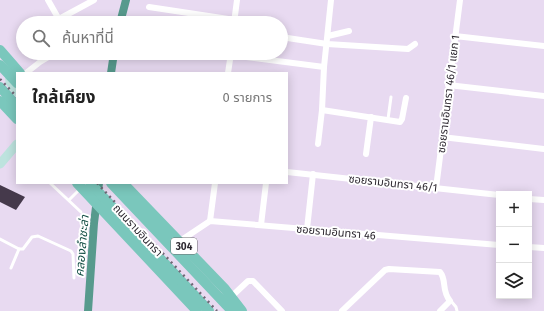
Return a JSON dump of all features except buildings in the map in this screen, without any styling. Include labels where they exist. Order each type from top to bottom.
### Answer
[{"type":"main road","points":[[0,50],[10,82],[16,91]]},
{"type":"main road","points":[[4,62],[19,72]]},
{"type":"main road","points":[[4,62],[16,81]]},
{"type":"main road","points":[[0,87],[16,105]]},
{"type":"main road","points":[[0,101],[16,118]]},
{"type":"main road","points":[[0,164],[16,148]]},
{"type":"main road","name":"ถนนรามอินทรา","points":[[112,184],[231,297],[242,311]]},
{"type":"main road","name":"ถนนรามอินทรา","points":[[124,184],[232,311]]},
{"type":"main road","name":"ถนนรามอินทรา","points":[[84,187],[105,213],[197,311]]},
{"type":"main road","name":"ถนนรามอินทรา","points":[[84,187],[160,258],[209,311]]},
{"type":"street","points":[[48,0],[57,16]]},
{"type":"street","points":[[68,16],[94,0]]},
{"type":"street","points":[[234,16],[236,0]]},
{"type":"street","points":[[318,144],[331,0]]},
{"type":"street","name":"ซอยรามอินทรา 46/1 แยก 1","points":[[436,188],[460,0]]},
{"type":"street","points":[[149,7],[204,16]]},
{"type":"street","points":[[328,36],[350,31]]},
{"type":"street","points":[[455,36],[544,46]]},
{"type":"street","points":[[288,38],[327,44],[408,49],[415,44]]},
{"type":"street","points":[[27,72],[43,60]]},
{"type":"street","points":[[228,72],[230,60]]},
{"type":"street","points":[[274,60],[324,67]]},
{"type":"street","points":[[448,85],[544,96]]},
{"type":"street","points":[[322,110],[400,122],[402,119],[406,98]]},
{"type":"street","points":[[366,154],[371,117]]},
{"type":"street","points":[[442,137],[544,149]]},
{"type":"street","name":"ซอยรามอินทรา 46/1","points":[[288,172],[496,195]]},
{"type":"street","points":[[307,229],[313,174]]},
{"type":"street","points":[[176,245],[210,221],[214,184]]},
{"type":"street","points":[[261,226],[266,184]]},
{"type":"street","points":[[532,199],[544,200]]},
{"type":"street","name":"ซอยรามอินทรา 46","points":[[210,221],[496,245]]},
{"type":"street","points":[[532,247],[544,248]]},
{"type":"street","points":[[342,311],[385,270],[388,269],[440,272],[442,275],[445,294],[450,301],[440,311]]},
{"type":"street","points":[[231,297],[248,281],[253,281],[282,311]]},
{"type":"lane","points":[[388,120],[391,98]]},
{"type":"lane","points":[[51,184],[81,212]]},
{"type":"lane","points":[[69,200],[84,187]]},
{"type":"lane","points":[[0,239],[19,249],[23,249],[32,238],[38,236],[68,249],[73,254],[74,278]]},
{"type":"lane","points":[[10,268],[19,249]]},
{"type":"lane","points":[[450,301],[456,307],[457,311]]},
{"type":"waterway","name":"คลองลำชะล่า","points":[[122,16],[126,0]]},
{"type":"waterway","name":"คลองลำชะล่า","points":[[111,72],[113,60]]},
{"type":"waterway","name":"คลองลำชะล่า","points":[[88,311],[94,223],[99,184]]},
{"type":"railway","points":[[0,79],[16,96]]},
{"type":"railway","points":[[98,184],[217,311]]}]
